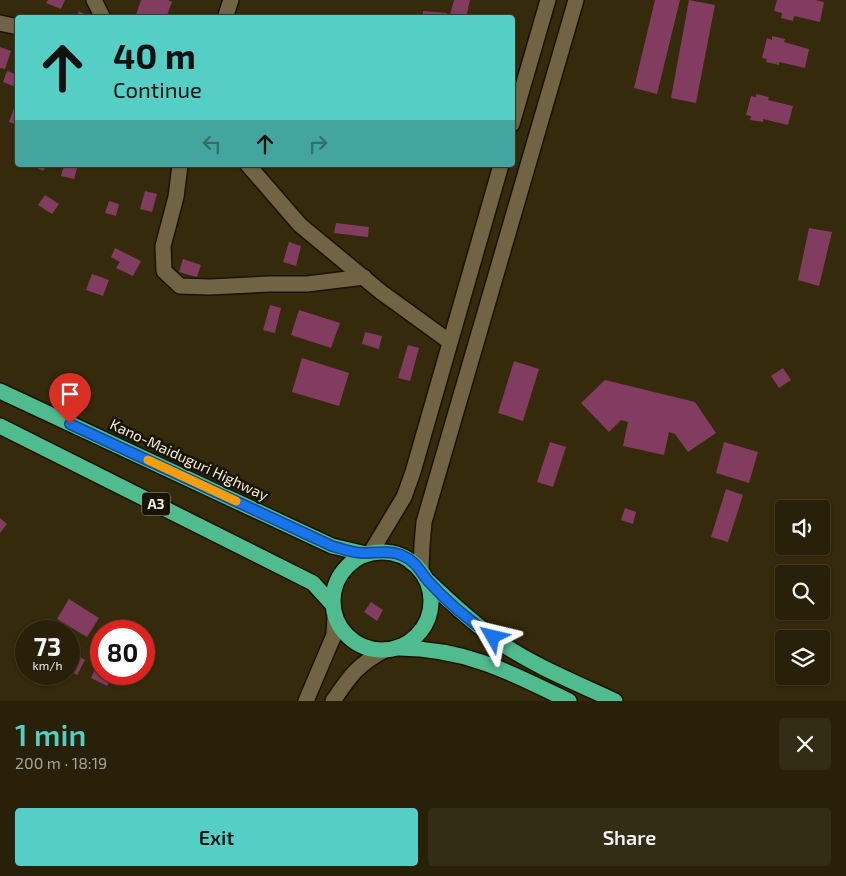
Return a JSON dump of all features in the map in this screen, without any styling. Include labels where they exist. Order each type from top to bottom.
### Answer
[{"type":"highway","name":"Kano-Maiduguri Highway","points":[[0,391],[332,546],[369,553]]},
{"type":"highway","name":"A3","points":[[0,426],[312,583],[334,610],[340,628],[349,638],[360,645],[372,650],[421,648],[442,651],[491,664],[569,701]]},
{"type":"highway","name":"A3","points":[[369,553],[385,551],[399,554],[412,561],[424,576],[467,617],[503,644],[615,701]]},
{"type":"highway","points":[[334,610],[333,591],[341,573],[354,559],[369,553]]},
{"type":"highway","points":[[391,649],[413,641],[424,628],[430,613],[432,596],[424,576]]},
{"type":"main road","points":[[94,0],[102,15]]},
{"type":"main road","points":[[226,15],[231,0]]},
{"type":"main road","points":[[515,114],[548,0]]},
{"type":"main road","points":[[424,576],[422,545],[424,522],[576,0]]},
{"type":"main road","points":[[0,23],[15,26]]},
{"type":"main road","points":[[180,167],[176,197],[163,246],[164,271],[180,286],[307,284],[364,277]]},
{"type":"main road","points":[[250,167],[300,224],[364,277],[450,342]]},
{"type":"main road","points":[[369,553],[404,497],[413,472],[500,167]]},
{"type":"main road","points":[[306,701],[334,635],[334,610]]},
{"type":"main road","points":[[332,701],[352,673],[368,659],[391,649]]},
{"type":"building","points":[[48,0],[65,0],[61,9],[46,3]]},
{"type":"building","points":[[141,0],[168,0],[172,2],[167,15],[136,15]]},
{"type":"building","points":[[454,0],[470,0],[467,15],[450,15]]},
{"type":"building","points":[[655,0],[680,0],[657,94],[634,88]]},
{"type":"building","points":[[689,0],[715,5],[696,103],[671,98]]},
{"type":"building","points":[[777,0],[815,0],[824,2],[820,22],[794,16],[793,21],[781,18],[782,13],[774,11]]},
{"type":"building","points":[[79,11],[86,15],[77,15]]},
{"type":"building","points":[[423,11],[447,13],[447,15],[423,15]]},
{"type":"building","points":[[772,36],[785,39],[784,42],[809,49],[805,68],[779,62],[779,65],[766,62],[767,59],[762,58],[767,38],[772,40]]},
{"type":"building","points":[[0,47],[11,51],[5,69],[0,68]]},
{"type":"building","points":[[7,71],[15,74],[15,87],[3,82]]},
{"type":"building","points":[[756,94],[769,97],[768,100],[793,106],[788,125],[763,119],[763,122],[750,120],[751,116],[746,115],[751,96],[756,97]]},
{"type":"building","points":[[14,108],[15,108],[15,124],[9,122]]},
{"type":"building","points":[[36,167],[46,167],[43,171]]},
{"type":"building","points":[[63,167],[77,167],[74,179],[61,176]]},
{"type":"building","points":[[145,191],[157,194],[152,212],[140,209]]},
{"type":"building","points":[[45,195],[59,204],[52,214],[38,205]]},
{"type":"building","points":[[109,201],[119,204],[116,216],[105,213]]},
{"type":"building","points":[[336,223],[369,227],[368,237],[334,233]]},
{"type":"building","points":[[809,228],[832,232],[819,286],[798,280]]},
{"type":"building","points":[[289,242],[301,246],[296,266],[283,262]]},
{"type":"building","points":[[115,248],[141,261],[133,276],[116,268],[120,262],[111,257]]},
{"type":"building","points":[[183,259],[201,265],[197,277],[179,272]]},
{"type":"building","points":[[92,274],[109,280],[103,296],[86,290]]},
{"type":"building","points":[[270,305],[281,308],[275,333],[263,330]]},
{"type":"building","points":[[299,310],[340,323],[331,348],[291,335]]},
{"type":"building","points":[[365,332],[382,336],[379,349],[362,344]]},
{"type":"building","points":[[408,345],[419,348],[410,381],[398,378]]},
{"type":"building","points":[[302,358],[349,373],[339,406],[292,392]]},
{"type":"building","points":[[514,361],[539,369],[523,421],[498,413]]},
{"type":"building","points":[[783,368],[791,380],[779,388],[771,376]]},
{"type":"building","points":[[605,380],[695,402],[716,433],[688,452],[675,434],[669,432],[664,455],[623,446],[628,422],[621,420],[609,432],[581,403]]},
{"type":"building","points":[[550,442],[566,447],[553,487],[537,482]]},
{"type":"building","points":[[724,442],[758,452],[749,483],[716,473]]},
{"type":"building","points":[[726,489],[743,495],[728,542],[711,537]]},
{"type":"building","points":[[625,508],[636,512],[633,524],[621,520]]},
{"type":"building","points":[[0,518],[7,524],[0,533]]},
{"type":"building","points":[[69,599],[99,618],[98,620],[90,620],[90,632],[87,637],[80,633],[80,620],[57,619]]},
{"type":"building","points":[[371,602],[383,610],[377,621],[364,612]]},
{"type":"building","points":[[80,657],[85,660],[80,669]]},
{"type":"slow traffic","points":[[148,460],[236,501]]},
{"type":"route","points":[[70,424],[332,546],[366,554],[385,551],[399,554],[412,561],[422,571],[427,580],[450,602],[493,637]]}]
